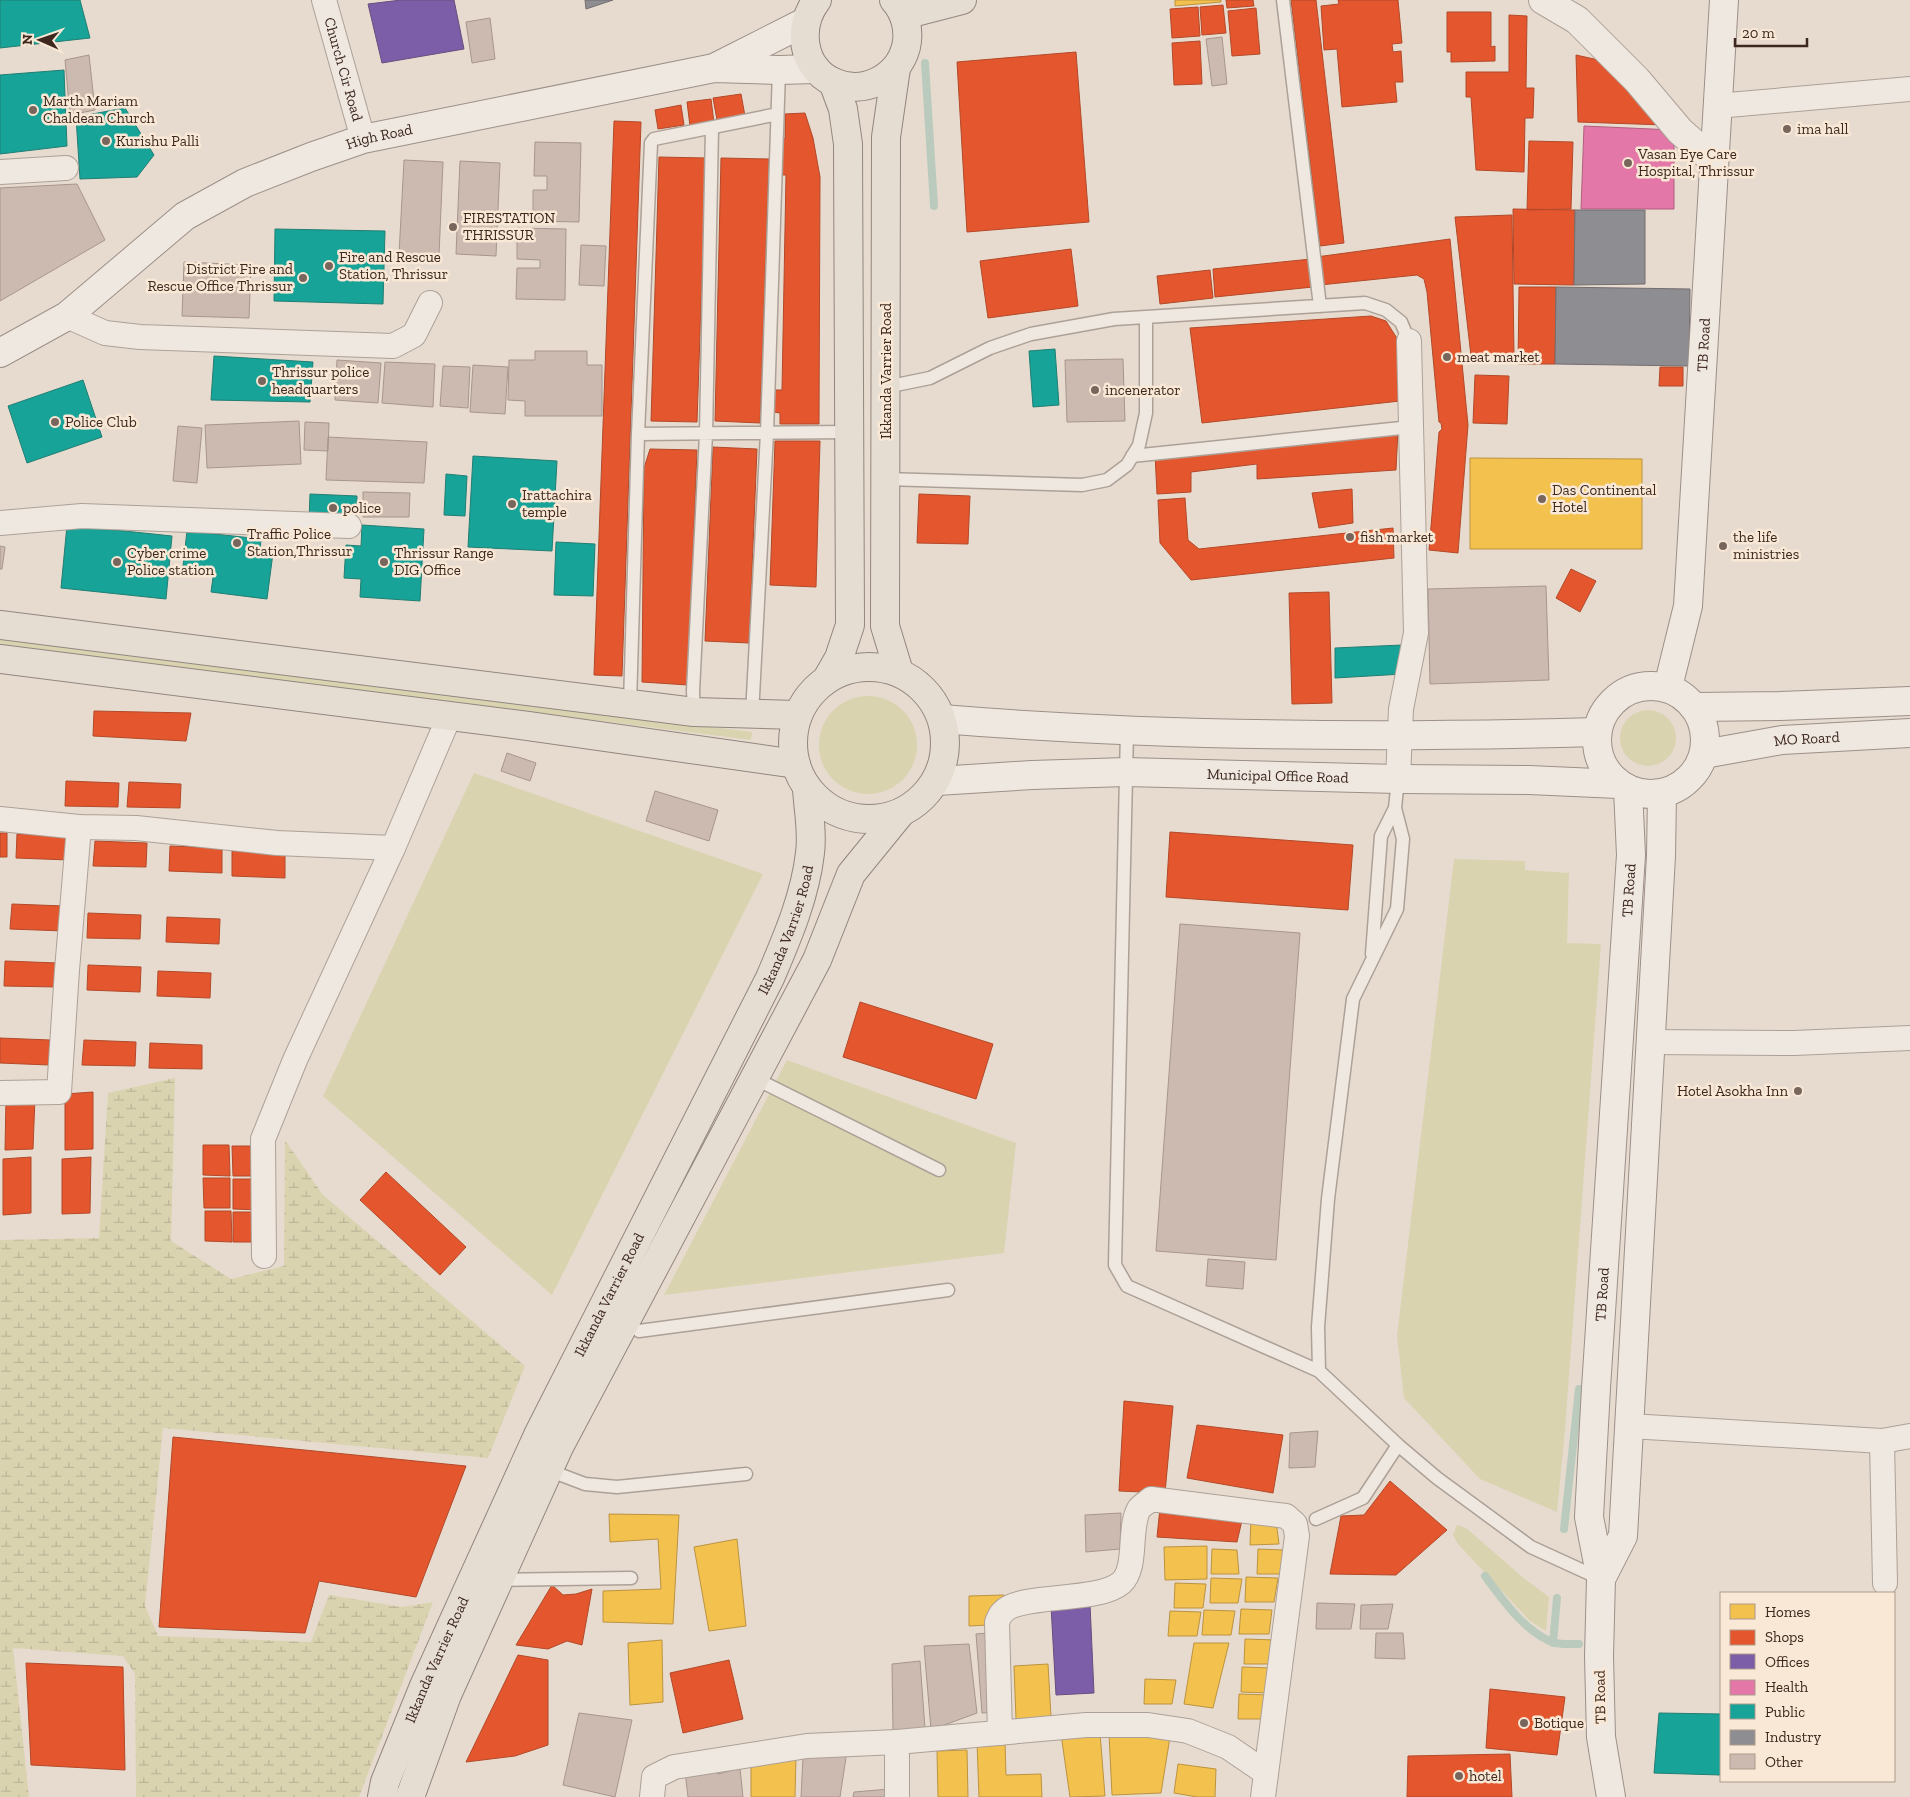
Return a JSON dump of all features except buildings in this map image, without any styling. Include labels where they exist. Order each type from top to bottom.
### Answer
[{"type":"main road","points":[[899,7],[962,0]]},
{"type":"main road","points":[[1543,0],[1577,20],[1637,80],[1680,131],[1713,160]]},
{"type":"main road","name":"TB Road","points":[[1668,687],[1688,606],[1724,0]]},
{"type":"main road","name":"Ikkanda Varrier Road","points":[[899,7],[907,29],[907,42],[903,56],[896,68],[886,137],[885,479],[885,626],[899,672]]},
{"type":"main road","points":[[714,68],[811,11]]},
{"type":"main road","points":[[811,11],[804,36],[806,50],[825,76],[843,109],[848,144],[850,625],[839,658],[827,679],[810,695],[798,715],[793,748],[801,776],[825,806],[848,818],[873,820],[899,815],[920,801],[937,781],[945,758],[946,734],[942,719],[931,697],[920,685],[899,672],[875,666],[850,669],[827,679]]},
{"type":"main road","name":"High Road","points":[[0,353],[67,316],[186,216],[245,182],[363,139],[714,68],[779,70],[825,76]]},
{"type":"main road","points":[[825,76],[850,87],[867,86],[883,79],[896,68]]},
{"type":"main road","points":[[0,625],[694,712],[798,715]]},
{"type":"main road","points":[[0,659],[528,726],[801,776]]},
{"type":"main road","points":[[1651,685],[1668,687],[1683,695],[1695,707],[1703,722],[1704,754],[1698,768],[1688,780],[1676,789],[1662,794],[1644,794],[1623,787],[1610,776],[1600,761],[1596,743],[1597,732],[1605,709],[1618,696],[1633,688],[1651,685]]},
{"type":"main road","points":[[1695,707],[1780,706],[1910,700]]},
{"type":"main road","points":[[942,719],[1022,726],[1127,731],[1401,735],[1597,732]]},
{"type":"main road","name":"MO Roard","points":[[1704,754],[1782,740],[1910,733]]},
{"type":"main road","name":"Municipal Office Road","points":[[937,781],[1126,772],[1398,780],[1530,780],[1623,787]]},
{"type":"main road","name":"Ikkanda Varrier Road","points":[[382,1797],[386,1782],[424,1686],[539,1432],[770,978],[804,888],[810,852],[801,776]]},
{"type":"main road","name":"TB Road","points":[[1611,1797],[1601,1737],[1599,1656],[1601,1579],[1589,1517],[1630,865],[1630,829],[1623,787]]},
{"type":"main road","points":[[1601,1579],[1623,1536],[1661,856],[1662,794]]},
{"type":"main road","name":"Ikkanda Varrier Road","points":[[410,1797],[447,1695],[559,1447],[817,960],[851,874],[899,815]]},
{"type":"street","name":"Church Cir Road","points":[[324,0],[363,139]]},
{"type":"street","points":[[1717,106],[1910,89]]},
{"type":"street","points":[[0,172],[66,168]]},
{"type":"street","points":[[67,316],[105,333],[393,346],[414,335],[430,303]]},
{"type":"street","points":[[1398,780],[1401,709],[1416,633],[1409,341]]},
{"type":"street","points":[[0,523],[82,516],[349,526]]},
{"type":"street","points":[[264,1256],[263,1139],[294,1060],[393,848],[450,717]]},
{"type":"street","points":[[0,819],[79,827],[136,828],[277,843],[393,848]]},
{"type":"street","points":[[0,1093],[60,1092],[66,970],[79,827]]},
{"type":"street","points":[[1650,1042],[1794,1043],[1910,1038]]},
{"type":"street","points":[[1630,1426],[1882,1441],[1910,1436]]},
{"type":"street","points":[[1882,1441],[1885,1583]]},
{"type":"street","points":[[1000,1733],[997,1622],[1004,1610],[1017,1604],[1104,1590],[1121,1582],[1129,1569],[1135,1524],[1140,1508],[1151,1499],[1286,1516],[1295,1524],[1298,1536],[1263,1797]]},
{"type":"street","points":[[652,1797],[654,1777],[674,1767],[807,1746],[897,1742],[1086,1725],[1148,1725],[1188,1731],[1228,1747],[1266,1773]]},
{"type":"street","points":[[897,1742],[897,1797]]},
{"type":"lane","points":[[1283,0],[1320,306]]},
{"type":"lane","points":[[752,715],[767,433],[779,70]]},
{"type":"lane","points":[[630,704],[638,434],[651,143],[654,139],[774,115],[776,118]]},
{"type":"lane","points":[[694,712],[693,691],[706,434],[712,128]]},
{"type":"lane","points":[[886,388],[930,378],[990,348],[1031,334],[1114,319],[1365,304],[1386,310],[1401,322],[1409,341]]},
{"type":"lane","points":[[885,479],[1082,485],[1107,480],[1127,465],[1139,445],[1146,413],[1146,317]]},
{"type":"lane","points":[[1132,456],[1411,427]]},
{"type":"lane","points":[[638,434],[849,432]]},
{"type":"lane","points":[[1127,731],[1114,1265],[1127,1286],[1319,1371],[1398,1445],[1437,1478],[1531,1547],[1601,1579]]},
{"type":"lane","points":[[1372,960],[1381,836],[1395,808],[1398,780]]},
{"type":"lane","points":[[1319,1371],[1318,1327],[1328,1199],[1351,1008],[1353,999],[1397,909],[1403,838],[1395,808]]},
{"type":"lane","points":[[754,1078],[939,1170]]},
{"type":"lane","points":[[639,1331],[948,1290]]},
{"type":"lane","points":[[1316,1519],[1363,1498],[1398,1445]]},
{"type":"lane","points":[[548,1470],[585,1484],[617,1487],[746,1474]]},
{"type":"lane","points":[[499,1580],[630,1578]]},
{"type":"green space","points":[[0,636],[752,732],[751,740],[0,644]]},
{"type":"green space","points":[[868,696],[887,700],[903,710],[913,726],[917,745],[913,764],[903,780],[887,790],[868,794],[849,790],[833,780],[823,764],[819,745],[823,726],[833,710],[849,700]]},
{"type":"green space","points":[[1643,710],[1653,710],[1668,718],[1674,727],[1676,738],[1674,749],[1668,758],[1653,766],[1643,766],[1632,761],[1625,754],[1620,743],[1620,733],[1625,722],[1632,715]]},
{"type":"green space","points":[[474,773],[763,874],[552,1295],[323,1096]]},
{"type":"green space","points":[[1454,859],[1525,861],[1525,870],[1569,873],[1567,943],[1601,944],[1565,1430],[1557,1512],[1480,1479],[1404,1398],[1397,1336]]},
{"type":"green space","points":[[787,1060],[1016,1143],[1004,1253],[664,1295]]},
{"type":"green space","points":[[175,1078],[171,1241],[231,1279],[284,1266],[285,1140],[323,1195],[525,1366],[488,1458],[163,1428],[145,1606],[158,1636],[311,1642],[329,1595],[402,1607],[433,1602],[359,1797],[136,1797],[135,1674],[123,1656],[13,1648],[29,1797],[0,1797],[0,1240],[99,1238],[108,1093]]},
{"type":"green space","points":[[1457,1525],[1466,1528],[1526,1580],[1549,1597],[1546,1631],[1530,1621],[1458,1544],[1453,1535]]},
{"type":"waterway","points":[[925,63],[934,206]]},
{"type":"waterway","points":[[1564,1529],[1579,1389]]},
{"type":"waterway","points":[[1485,1576],[1514,1614],[1532,1630],[1555,1643],[1579,1644]]},
{"type":"waterway","points":[[1553,1643],[1557,1598]]},
{"type":"place","name":"Marth Mariam Chaldean Church","points":[[33,110]]},
{"type":"place","name":"ima hall","points":[[1787,129]]},
{"type":"place","name":"Kurishu Palli","points":[[106,141]]},
{"type":"place","name":"Vasan Eye Care Hospital, Thrissur","points":[[1628,163]]},
{"type":"place","name":"FIRESTATION THRISSUR","points":[[453,227]]},
{"type":"place","name":"Fire and Rescue Station, Thrissur","points":[[329,266]]},
{"type":"place","name":"District Fire and Rescue Office Thrissur","points":[[303,278]]},
{"type":"place","name":"meat market","points":[[1447,357]]},
{"type":"place","name":"Thrissur police headquarters","points":[[262,381]]},
{"type":"place","name":"incenerator","points":[[1095,390]]},
{"type":"place","name":"Police Club","points":[[55,422]]},
{"type":"place","name":"Das Continental Hotel","points":[[1542,499]]},
{"type":"place","name":"Irattachira temple","points":[[512,504]]},
{"type":"place","name":"police","points":[[333,508]]},
{"type":"place","name":"fish market","points":[[1350,537]]},
{"type":"place","name":"Traffic Police Station,Thrissur","points":[[237,543]]},
{"type":"place","name":"the life ministries","points":[[1723,546]]},
{"type":"place","name":"Cyber crime Police station","points":[[117,562]]},
{"type":"place","name":"Thrissur Range DIG Office","points":[[384,562]]},
{"type":"place","name":"Hotel Asokha Inn","points":[[1798,1091]]},
{"type":"place","name":"Botique","points":[[1524,1723]]},
{"type":"place","name":"hotel","points":[[1459,1776]]}]
